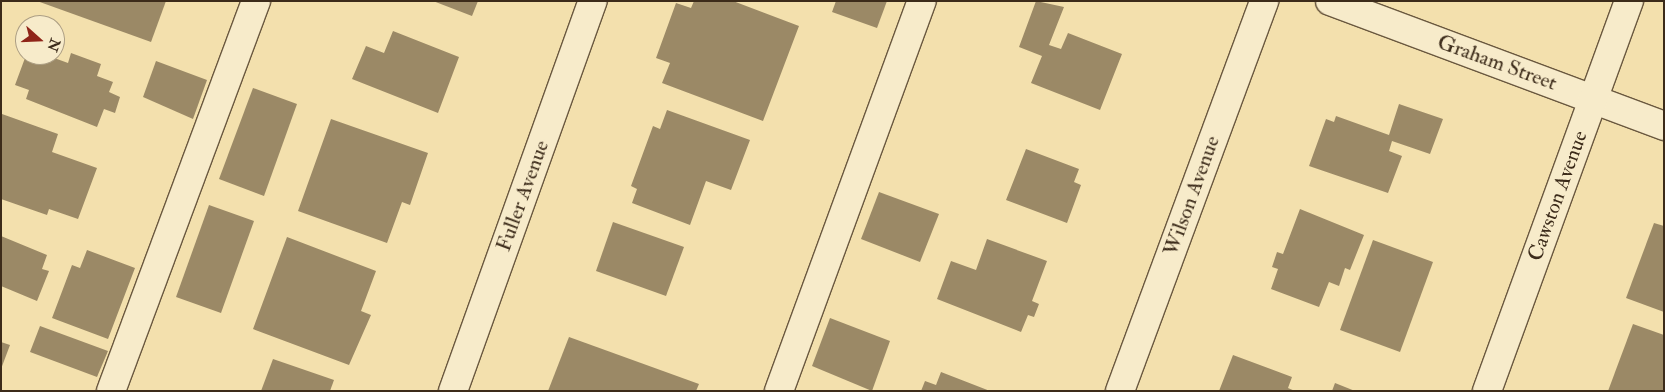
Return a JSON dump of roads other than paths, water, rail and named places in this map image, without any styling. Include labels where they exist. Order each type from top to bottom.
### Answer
[{"type":"street","points":[[111,391],[256,1]]},
{"type":"street","name":"Fuller Avenue","points":[[453,391],[593,1]]},
{"type":"street","points":[[779,391],[922,1]]},
{"type":"street","name":"Wilson Avenue","points":[[1120,391],[1264,1]]},
{"type":"street","name":"Graham Street","points":[[1330,1],[1664,126]]},
{"type":"street","name":"Cawston Avenue","points":[[1488,391],[1629,1]]}]
